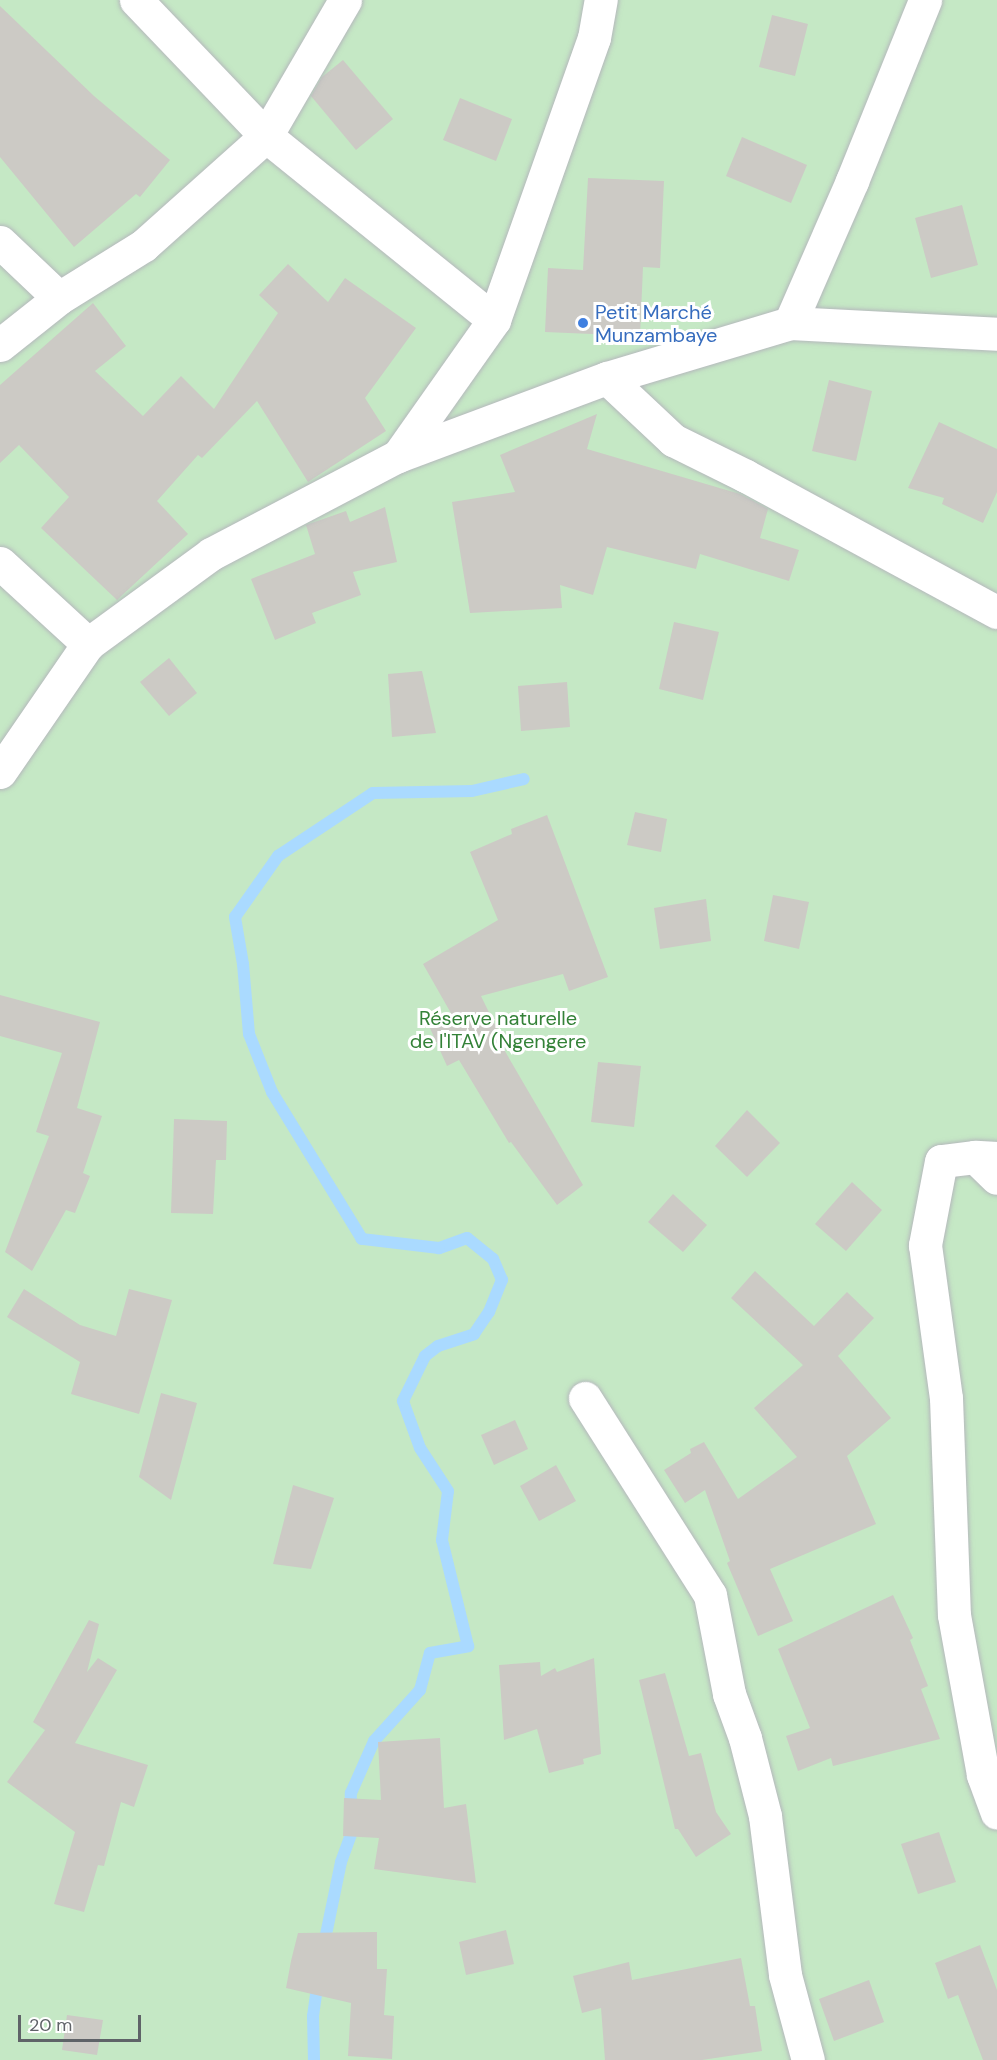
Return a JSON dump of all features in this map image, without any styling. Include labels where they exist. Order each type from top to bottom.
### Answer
[{"type":"street","points":[[136,0],[266,136],[494,320]]},
{"type":"street","points":[[0,345],[60,298],[144,245],[266,136],[345,0]]},
{"type":"street","points":[[398,456],[494,320],[594,38],[602,0]]},
{"type":"street","points":[[790,323],[852,181],[925,0]]},
{"type":"street","points":[[0,242],[60,298]]},
{"type":"street","points":[[0,772],[88,644],[211,554],[398,456],[607,378],[790,323],[997,334]]},
{"type":"street","points":[[607,378],[674,440],[746,476],[997,612]]},
{"type":"street","points":[[0,563],[88,644]]},
{"type":"street","points":[[990,1164],[941,1161],[925,1245],[946,1398],[954,1615],[983,1775],[997,1813]]},
{"type":"street","points":[[585,1398],[710,1595],[729,1694],[745,1738],[765,1816],[785,1975],[808,2060]]},
{"type":"green space","name":"Réserve naturelle de l'ITAV (Ngengere","points":[[0,0],[997,0],[997,2060],[0,2060]]},
{"type":"building","points":[[0,6],[94,96],[170,160],[140,197],[136,194],[74,247],[0,157]]},
{"type":"building","points":[[772,15],[808,24],[795,76],[759,67]]},
{"type":"building","points":[[343,60],[393,119],[356,150],[311,96],[322,77]]},
{"type":"building","points":[[460,98],[512,119],[496,161],[443,140]]},
{"type":"building","points":[[742,137],[807,165],[791,203],[726,176]]},
{"type":"building","points":[[588,178],[664,181],[660,268],[643,267],[640,336],[545,332],[548,268],[583,270]]},
{"type":"building","points":[[962,205],[978,265],[931,278],[915,218]]},
{"type":"building","points":[[288,264],[328,302],[345,278],[416,328],[365,398],[386,431],[308,482],[257,401],[202,458],[198,455],[157,501],[188,534],[117,600],[41,528],[69,497],[19,445],[0,463],[0,385],[93,303],[126,346],[95,371],[143,416],[181,376],[214,409],[278,313],[259,295]]},
{"type":"building","points":[[829,380],[872,391],[856,461],[812,451]]},
{"type":"building","points":[[597,414],[587,449],[740,494],[768,509],[760,538],[799,550],[789,581],[700,554],[696,569],[607,547],[593,595],[560,585],[562,608],[470,613],[452,502],[515,492],[500,455]]},
{"type":"building","points":[[939,422],[997,449],[997,492],[983,523],[942,504],[944,498],[908,488]]},
{"type":"building","points":[[385,507],[397,562],[353,572],[361,595],[312,613],[316,623],[275,640],[251,579],[315,554],[306,525],[346,511],[350,522]]},
{"type":"building","points":[[674,622],[719,632],[703,700],[659,689]]},
{"type":"building","points":[[169,658],[197,693],[169,716],[140,682]]},
{"type":"building","points":[[422,671],[436,733],[392,737],[388,674]]},
{"type":"building","points":[[567,682],[570,727],[521,731],[518,686]]},
{"type":"building","points":[[635,812],[667,819],[661,852],[627,845]]},
{"type":"building","points":[[547,815],[608,977],[569,991],[563,974],[481,996],[502,1039],[499,1041],[583,1185],[557,1205],[511,1142],[509,1143],[459,1060],[447,1066],[429,1026],[452,1015],[423,964],[498,920],[470,852],[512,834],[511,829]]},
{"type":"building","points":[[773,895],[809,902],[799,949],[764,941]]},
{"type":"building","points":[[706,899],[711,941],[660,949],[654,908]]},
{"type":"building","points":[[0,995],[100,1022],[77,1108],[102,1116],[83,1173],[90,1176],[75,1213],[66,1210],[32,1271],[5,1252],[49,1136],[36,1132],[62,1053],[0,1036]]},
{"type":"building","points":[[598,1062],[641,1066],[634,1127],[591,1122]]},
{"type":"building","points":[[747,1110],[780,1143],[747,1177],[715,1146]]},
{"type":"building","points":[[174,1119],[227,1121],[226,1160],[216,1160],[213,1214],[171,1213]]},
{"type":"building","points":[[852,1182],[882,1210],[846,1251],[815,1224]]},
{"type":"building","points":[[673,1194],[707,1225],[683,1252],[648,1222]]},
{"type":"building","points":[[755,1271],[814,1326],[847,1292],[874,1318],[838,1356],[891,1418],[847,1456],[876,1524],[770,1569],[793,1621],[758,1636],[727,1563],[730,1561],[705,1490],[685,1503],[664,1470],[691,1453],[690,1449],[704,1442],[738,1499],[797,1457],[754,1408],[803,1365],[731,1298]]},
{"type":"building","points":[[24,1289],[80,1325],[116,1336],[129,1289],[172,1300],[139,1414],[71,1394],[80,1362],[7,1317]]},
{"type":"building","points":[[161,1393],[197,1403],[171,1500],[139,1477]]},
{"type":"building","points":[[515,1420],[528,1449],[494,1465],[481,1435]]},
{"type":"building","points":[[556,1465],[576,1501],[539,1521],[520,1486]]},
{"type":"building","points":[[293,1485],[334,1498],[311,1569],[273,1564]]},
{"type":"building","points":[[893,1595],[913,1638],[910,1640],[928,1686],[921,1689],[940,1739],[833,1766],[831,1758],[798,1771],[786,1736],[810,1728],[778,1649]]},
{"type":"building","points":[[89,1620],[99,1624],[87,1672],[98,1658],[117,1670],[75,1743],[148,1765],[134,1807],[121,1802],[104,1866],[98,1865],[84,1912],[54,1904],[75,1832],[7,1782],[45,1730],[33,1722]]},
{"type":"building","points":[[594,1658],[601,1754],[583,1759],[584,1764],[549,1773],[537,1729],[504,1740],[499,1665],[540,1662],[541,1676],[555,1668],[557,1672]]},
{"type":"building","points":[[665,1673],[689,1756],[701,1753],[716,1812],[731,1834],[696,1857],[678,1829],[675,1829],[639,1680]]},
{"type":"building","points":[[440,1738],[444,1808],[466,1804],[476,1883],[374,1869],[379,1838],[343,1836],[344,1798],[381,1800],[378,1742]]},
{"type":"building","points":[[939,1832],[956,1882],[918,1894],[901,1844]]},
{"type":"building","points":[[506,1930],[514,1964],[466,1975],[459,1942]]},
{"type":"building","points":[[377,1932],[377,1969],[387,1969],[384,2015],[394,2016],[392,2059],[348,2056],[351,2003],[286,1988],[298,1933]]},
{"type":"building","points":[[980,1945],[997,1990],[997,2060],[983,2060],[958,1995],[948,1999],[935,1963]]},
{"type":"building","points":[[741,1958],[750,2006],[755,2006],[762,2051],[702,2060],[605,2060],[601,2008],[582,2013],[573,1976],[629,1962],[632,1980]]},
{"type":"building","points":[[869,1980],[884,2022],[834,2041],[819,1999]]},
{"type":"building","points":[[67,2015],[103,2020],[97,2055],[62,2050]]},
{"type":"waterway","points":[[323,1949],[341,1862],[352,1831],[351,1793],[374,1741],[420,1690],[430,1653],[468,1646],[442,1540],[448,1491],[420,1448],[403,1401],[425,1356],[438,1346],[474,1334],[489,1312],[502,1280],[493,1259],[467,1238],[439,1248],[362,1239],[272,1092],[249,1034],[243,964],[235,917],[278,856],[373,793],[472,791],[524,779]]},
{"type":"waterway","points":[[314,2060],[313,2016],[318,1981]]},
{"type":"place","name":"Petit Marché Munzambaye","points":[[583,323]]}]
